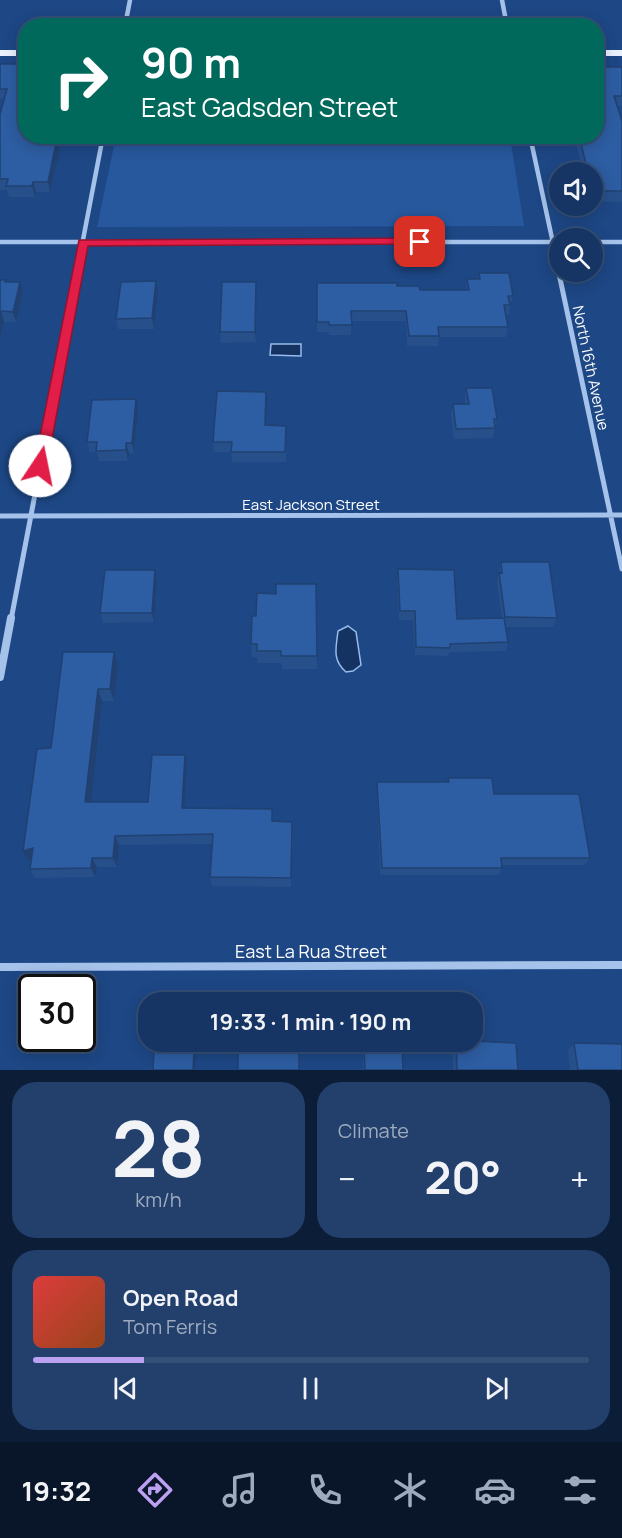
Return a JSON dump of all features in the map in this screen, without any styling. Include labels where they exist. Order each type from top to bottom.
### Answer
[{"type":"main road","points":[[0,53],[18,53]]},
{"type":"main road","points":[[604,53],[622,53]]},
{"type":"street","points":[[127,18],[130,0]]},
{"type":"street","points":[[502,0],[505,18]]},
{"type":"street","points":[[0,677],[101,144]]},
{"type":"street","name":"North 16th Avenue","points":[[532,144],[549,228]]},
{"type":"street","points":[[0,242],[549,242]]},
{"type":"street","points":[[603,242],[622,242]]},
{"type":"street","name":"North 16th Avenue","points":[[560,282],[622,569]]},
{"type":"street","name":"East Jackson Street","points":[[0,516],[622,515]]},
{"type":"street","name":"East La Rua Street","points":[[0,967],[622,965]]},
{"type":"shaded area","points":[[114,144],[511,144],[524,226],[97,227]]},
{"type":"shaded area","points":[[271,344],[301,344],[301,356],[270,355]]},
{"type":"shaded area","points":[[348,626],[356,632],[361,665],[353,671],[346,672],[339,663],[336,648],[338,631]]},
{"type":"building","points":[[0,64],[18,64],[18,144],[56,144],[48,182],[33,182],[32,186],[6,186],[8,179],[0,179],[0,114],[7,89],[0,89]]},
{"type":"building","points":[[604,67],[622,67],[622,96],[614,96],[622,121],[622,191],[603,191],[603,162],[586,162],[581,144],[604,144]]},
{"type":"building","points":[[479,273],[509,273],[513,296],[508,296],[510,305],[504,305],[508,327],[438,327],[439,336],[409,336],[406,311],[351,311],[352,325],[329,325],[329,322],[317,322],[317,283],[397,283],[397,286],[419,286],[420,290],[469,290],[467,279],[480,279]]},
{"type":"building","points":[[0,280],[20,282],[13,312],[1,311],[0,314]]},
{"type":"building","points":[[156,281],[152,318],[116,319],[121,282]]},
{"type":"building","points":[[222,282],[256,282],[255,332],[220,332]]},
{"type":"building","points":[[466,388],[492,388],[497,419],[494,419],[495,428],[456,429],[453,404],[469,404]]},
{"type":"building","points":[[217,391],[266,392],[265,425],[286,426],[285,452],[231,452],[232,442],[213,442]]},
{"type":"building","points":[[136,399],[132,443],[126,443],[126,450],[96,451],[97,442],[87,442],[92,400]]},
{"type":"building","points":[[501,562],[549,562],[557,618],[505,617],[499,572],[502,573]]},
{"type":"building","points":[[398,569],[454,570],[457,619],[504,618],[508,642],[450,644],[450,648],[416,647],[415,611],[400,611]]},
{"type":"building","points":[[105,570],[155,570],[152,613],[100,613]]},
{"type":"building","points":[[276,584],[316,584],[317,656],[281,656],[281,651],[257,651],[257,644],[251,644],[252,616],[256,616],[257,593],[276,594]]},
{"type":"building","points":[[63,652],[114,652],[110,689],[98,689],[85,802],[148,802],[152,755],[185,755],[182,808],[272,809],[272,821],[292,822],[291,878],[210,877],[213,834],[115,836],[113,858],[92,858],[91,868],[30,869],[33,848],[23,851],[37,749],[51,748]]},
{"type":"building","points":[[448,778],[492,778],[494,794],[579,794],[590,858],[501,858],[502,868],[382,868],[377,782],[449,782]]},
{"type":"building","points":[[483,1042],[516,1043],[518,1070],[457,1070],[456,1052],[483,1052]]},
{"type":"building","points":[[574,1043],[622,1044],[622,1070],[578,1070]]},
{"type":"building","points":[[154,1052],[194,1052],[193,1070],[153,1070]]},
{"type":"building","points":[[238,1052],[299,1052],[299,1070],[238,1070]]},
{"type":"building","points":[[364,1052],[402,1052],[403,1070],[365,1070]]},
{"type":"route","points":[[40,466],[83,242],[420,242]]}]
